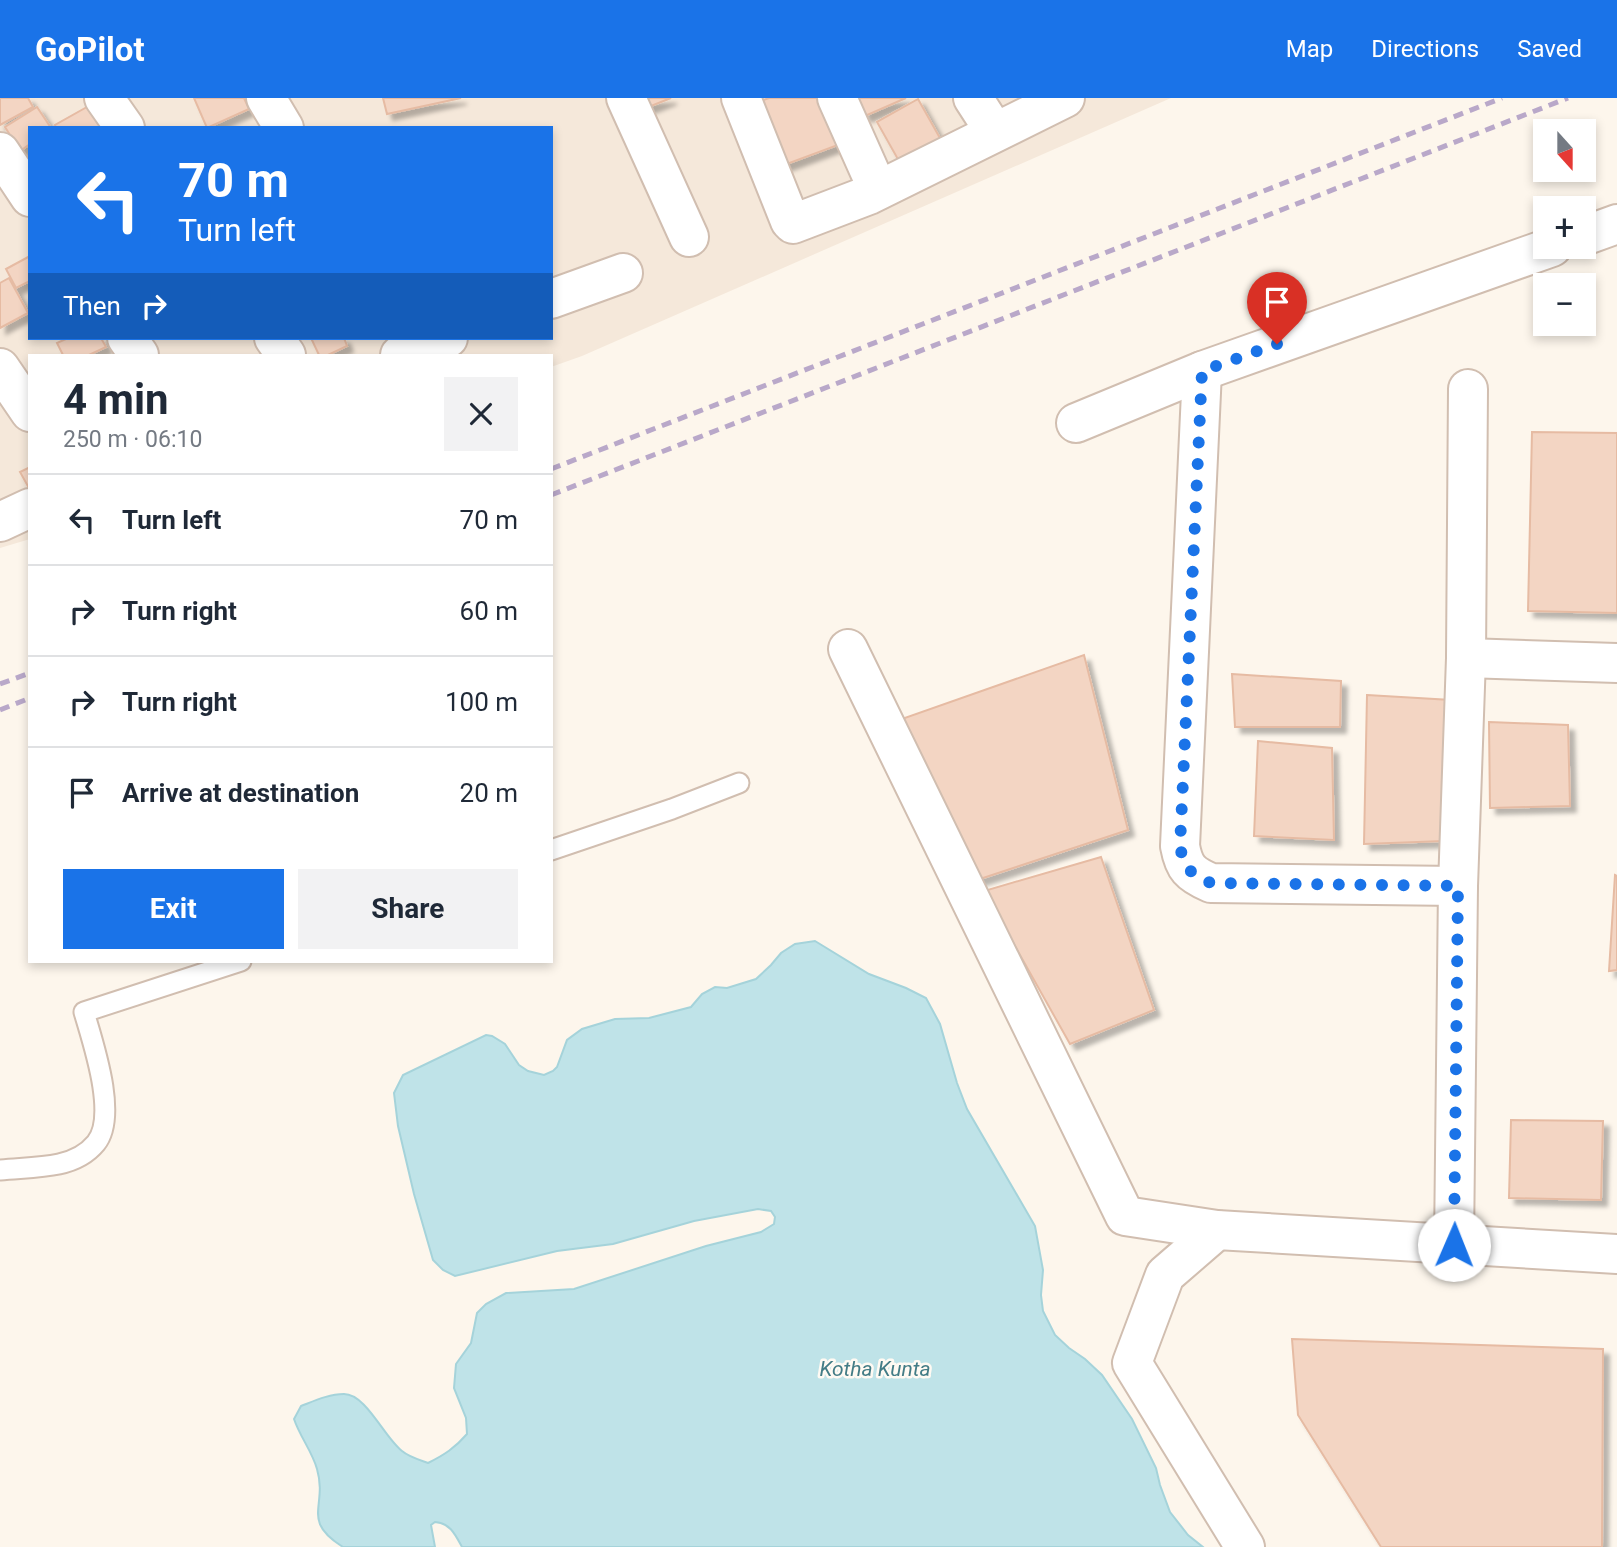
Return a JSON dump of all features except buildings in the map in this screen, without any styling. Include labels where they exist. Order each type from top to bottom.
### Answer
[{"type":"street","points":[[104,98],[124,126]]},
{"type":"street","points":[[266,98],[283,126]]},
{"type":"street","points":[[626,98],[689,237]]},
{"type":"street","points":[[741,98],[791,223],[878,190],[1065,98]]},
{"type":"street","points":[[837,98],[878,190]]},
{"type":"street","points":[[973,98],[995,132]]},
{"type":"street","points":[[0,152],[28,194]]},
{"type":"street","points":[[1596,232],[1617,224]]},
{"type":"street","points":[[1076,423],[1202,371],[1533,254]]},
{"type":"street","points":[[553,298],[623,273]]},
{"type":"street","points":[[0,368],[28,409]]},
{"type":"street","points":[[1202,371],[1180,846],[1183,862],[1194,876],[1211,883],[1458,886]]},
{"type":"street","points":[[1454,1245],[1458,886],[1466,658],[1468,389]]},
{"type":"street","points":[[0,522],[28,509]]},
{"type":"street","points":[[848,649],[1125,1216],[1217,1230],[1617,1254]]},
{"type":"street","points":[[1466,658],[1617,663]]},
{"type":"street","points":[[1217,1230],[1166,1275],[1132,1363],[1245,1547]]},
{"type":"lane","points":[[553,849],[739,783]]},
{"type":"lane","points":[[0,1170],[60,1164],[84,1155],[98,1142],[104,1122],[104,1093],[98,1057],[84,1012],[235,963]]},
{"type":"shaded area","points":[[0,98],[1171,98],[582,356],[553,366],[553,354],[28,354],[28,540],[0,548]]},
{"type":"water","name":"Kotha Kunta","points":[[815,941],[869,974],[926,998],[940,1024],[967,1109],[1035,1226],[1043,1270],[1043,1311],[1055,1335],[1102,1375],[1132,1419],[1156,1468],[1170,1512],[1188,1535],[1203,1547],[462,1547],[448,1527],[435,1522],[431,1525],[435,1547],[343,1547],[330,1537],[322,1529],[319,1520],[320,1482],[317,1469],[294,1419],[301,1406],[333,1395],[352,1396],[367,1408],[395,1445],[411,1457],[428,1463],[449,1451],[467,1434],[466,1418],[454,1388],[456,1364],[471,1343],[477,1313],[486,1304],[506,1293],[574,1289],[706,1246],[761,1232],[774,1224],[775,1217],[771,1211],[758,1209],[694,1221],[613,1244],[557,1251],[455,1276],[443,1270],[433,1260],[414,1194],[398,1126],[394,1093],[403,1075],[486,1035],[505,1044],[519,1065],[528,1071],[544,1075],[557,1067],[567,1040],[582,1029],[615,1019],[649,1018],[691,1007],[702,994],[715,987],[727,988],[756,979],[781,953],[795,944]]},
{"type":"railway","points":[[553,468],[1502,98]]},
{"type":"railway","points":[[553,494],[1568,98]]},
{"type":"railway","points":[[0,684],[28,674]]},
{"type":"railway","points":[[0,710],[28,699]]},
{"type":"route","points":[[1277,344],[1202,371],[1180,846],[1183,862],[1194,876],[1211,883],[1458,886],[1454,1245]]}]
